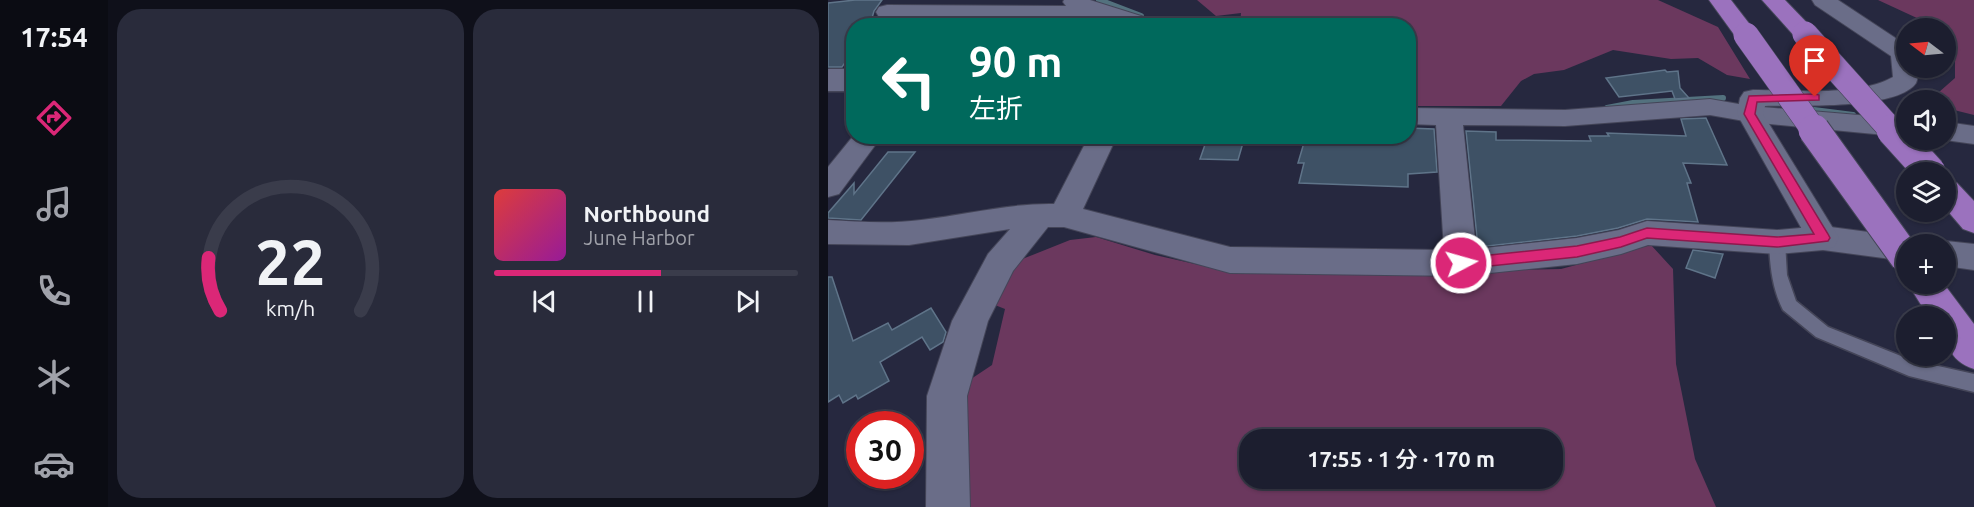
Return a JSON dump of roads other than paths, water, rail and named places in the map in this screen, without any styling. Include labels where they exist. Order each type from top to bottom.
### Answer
[{"type":"highway","points":[[1720,0],[1896,244]]},
{"type":"highway","points":[[1773,0],[1921,162]]},
{"type":"highway","points":[[1956,201],[1974,221]]},
{"type":"highway","points":[[1932,294],[1974,353]]},
{"type":"street","points":[[1070,0],[1124,18]]},
{"type":"street","points":[[1823,0],[1878,35],[1902,54],[1906,69],[1905,80],[1885,92],[1836,97],[1753,99],[1749,114],[1823,238]]},
{"type":"street","points":[[886,12],[1078,13],[1095,9]]},
{"type":"street","points":[[1416,116],[1565,118],[1710,107],[1749,114],[1896,127]]},
{"type":"street","points":[[1449,116],[1461,263]]},
{"type":"street","points":[[1956,132],[1974,135]]},
{"type":"street","points":[[828,187],[837,164],[859,144]]},
{"type":"street","points":[[948,507],[947,396],[970,321],[1000,263],[1052,215],[1098,144]]},
{"type":"street","points":[[828,232],[883,236],[1052,215],[1230,260],[1461,263],[1577,251],[1621,242],[1647,233],[1777,242],[1823,238],[1896,248]]},
{"type":"street","points":[[1956,255],[1974,256]]},
{"type":"lane","points":[[1777,242],[1779,276],[1789,305],[1822,332],[1909,368],[1974,383]]},
{"type":"waterway","points":[[1099,0],[1141,16]]},
{"type":"waterway","points":[[1607,108],[1633,103],[1723,98]]},
{"type":"waterway","points":[[1806,109],[1853,115]]}]
